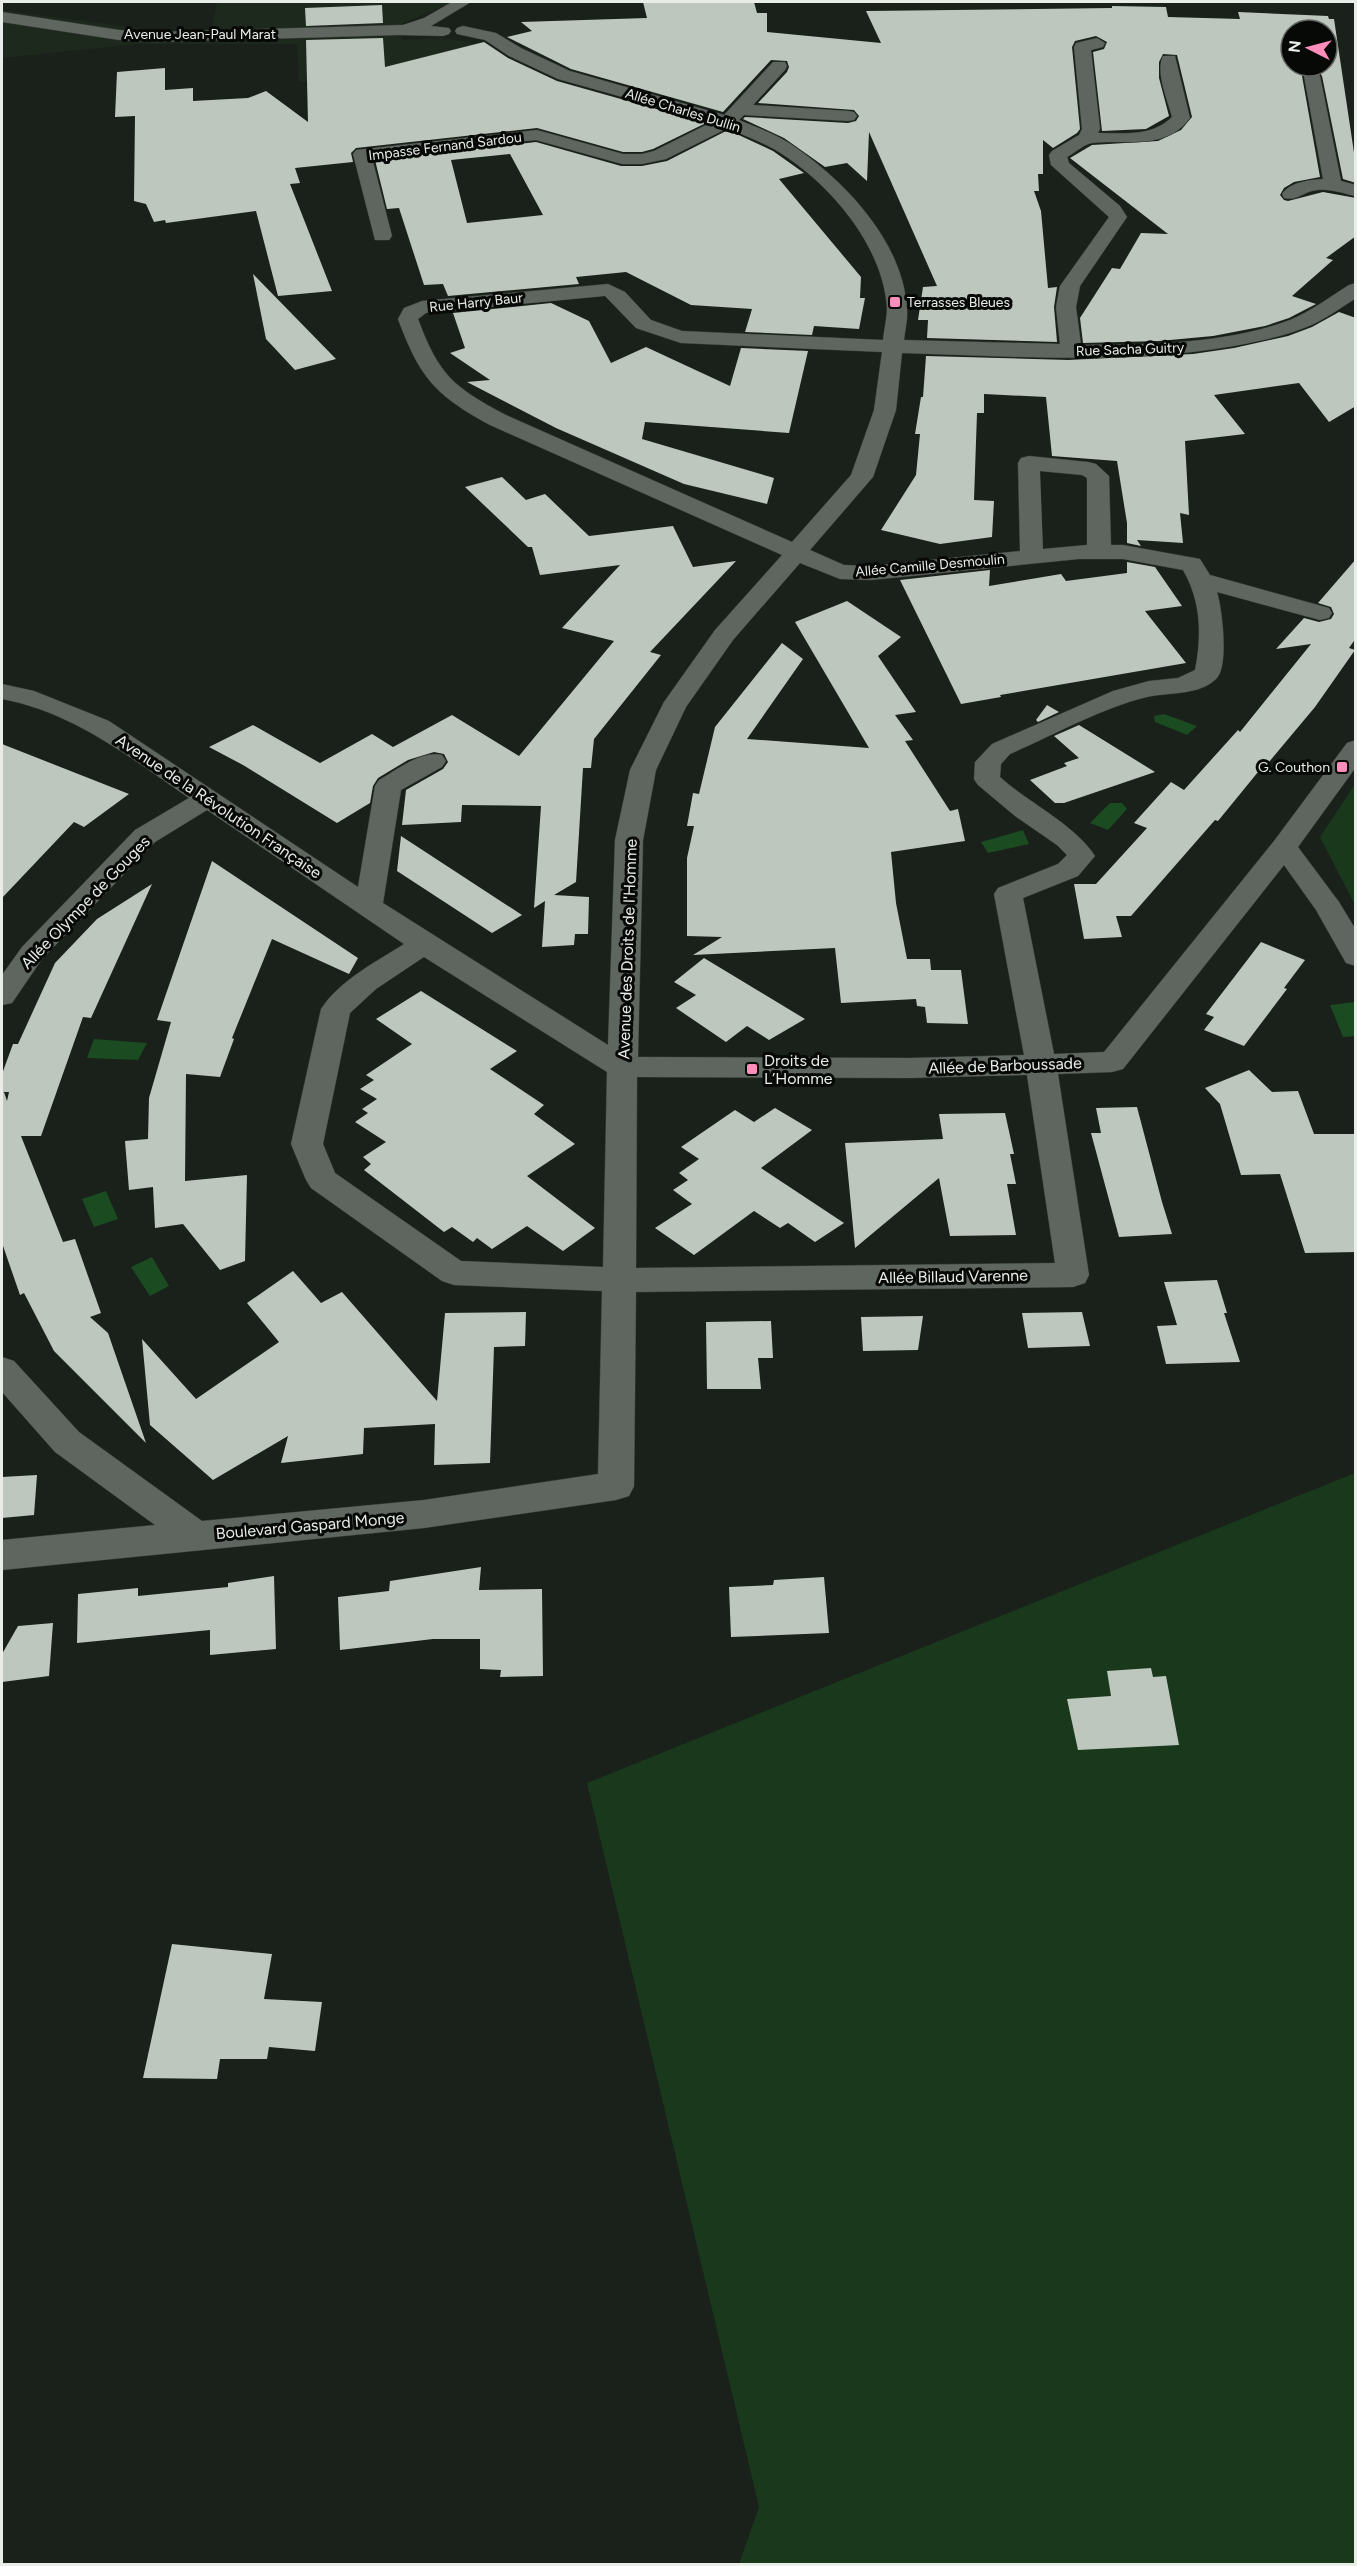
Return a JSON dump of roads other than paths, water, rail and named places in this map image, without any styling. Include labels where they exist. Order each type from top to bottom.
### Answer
[{"type":"street","points":[[439,22],[475,16]]},
{"type":"street","name":"Allée Charles Dullin","points":[[439,22],[463,31],[475,16],[515,52],[564,75],[733,115],[781,146],[833,186],[866,225],[890,272],[897,309],[892,347]]},
{"type":"street","name":"Avenue Jean-Paul Marat","points":[[2,17],[119,35],[155,37],[399,30],[439,22]]},
{"type":"street","points":[[1071,351],[1066,296],[1113,228],[1118,217],[1113,210],[1060,165],[1058,155],[1086,138],[1091,129],[1082,47],[1097,43]]},
{"type":"street","points":[[1086,138],[1136,137],[1160,134],[1175,127],[1181,118],[1169,60]]},
{"type":"street","points":[[733,115],[779,66]]},
{"type":"street","points":[[1312,78],[1333,185]]},
{"type":"street","points":[[733,115],[848,116]]},
{"type":"street","name":"Impasse Fernand Sardou","points":[[382,236],[362,154],[537,135],[622,159],[642,159],[660,155],[733,115]]},
{"type":"street","points":[[1291,194],[1311,184],[1333,185],[1356,191]]},
{"type":"street","name":"Rue Sacha Guitry","points":[[892,347],[1102,352],[1200,345],[1290,326],[1330,306],[1356,289]]},
{"type":"street","name":"Rue Harry Baur","points":[[795,553],[498,420],[459,400],[435,378],[420,352],[408,319],[411,312],[422,307],[608,290],[618,295],[641,322],[654,329],[681,337],[892,347]]},
{"type":"street","name":"Avenue des Droits de l'Homme","points":[[616,1486],[622,1068],[629,840],[643,770],[673,707],[724,635],[862,477],[885,410],[892,347]]},
{"type":"street","points":[[1032,556],[1029,463],[1088,469],[1098,476],[1099,552]]},
{"type":"street","name":"Allée Camille Desmoulin","points":[[795,553],[840,572],[871,573],[1032,556],[1123,552],[1197,572],[1320,613]]},
{"type":"street","points":[[1041,1064],[1008,894],[1068,870],[1081,856],[1072,841],[1041,822],[987,779],[988,762],[1001,748],[1122,696],[1149,689],[1183,685],[1207,674],[1212,650],[1211,610],[1197,572]]},
{"type":"street","points":[[2,714],[13,694]]},
{"type":"street","name":"Avenue de la Révolution Française","points":[[13,694],[100,726],[424,944],[622,1068]]},
{"type":"street","name":"Allée de Barboussade","points":[[622,1068],[910,1068],[1112,1062],[1284,847],[1356,748]]},
{"type":"street","points":[[368,907],[388,786],[433,761]]},
{"type":"street","name":"Allée Olympe de Gouges","points":[[2,996],[32,953],[145,836],[207,799]]},
{"type":"street","points":[[1284,847],[1329,908],[1356,957]]},
{"type":"street","points":[[424,944],[366,982],[336,1009],[307,1144],[322,1180],[454,1273],[619,1280]]},
{"type":"street","name":"Allée Billaud Varenne","points":[[619,1280],[1073,1275],[1041,1064]]},
{"type":"street","points":[[2,1371],[68,1442],[196,1536]]},
{"type":"street","name":"Boulevard Gaspard Monge","points":[[2,1556],[424,1514],[616,1486]]},
{"type":"place","name":"Terrasses Bleues","points":[[895,302]]},
{"type":"place","name":"G. Couthon","points":[[1342,767]]},
{"type":"place","name":"Droits de L’Homme","points":[[752,1069]]}]
